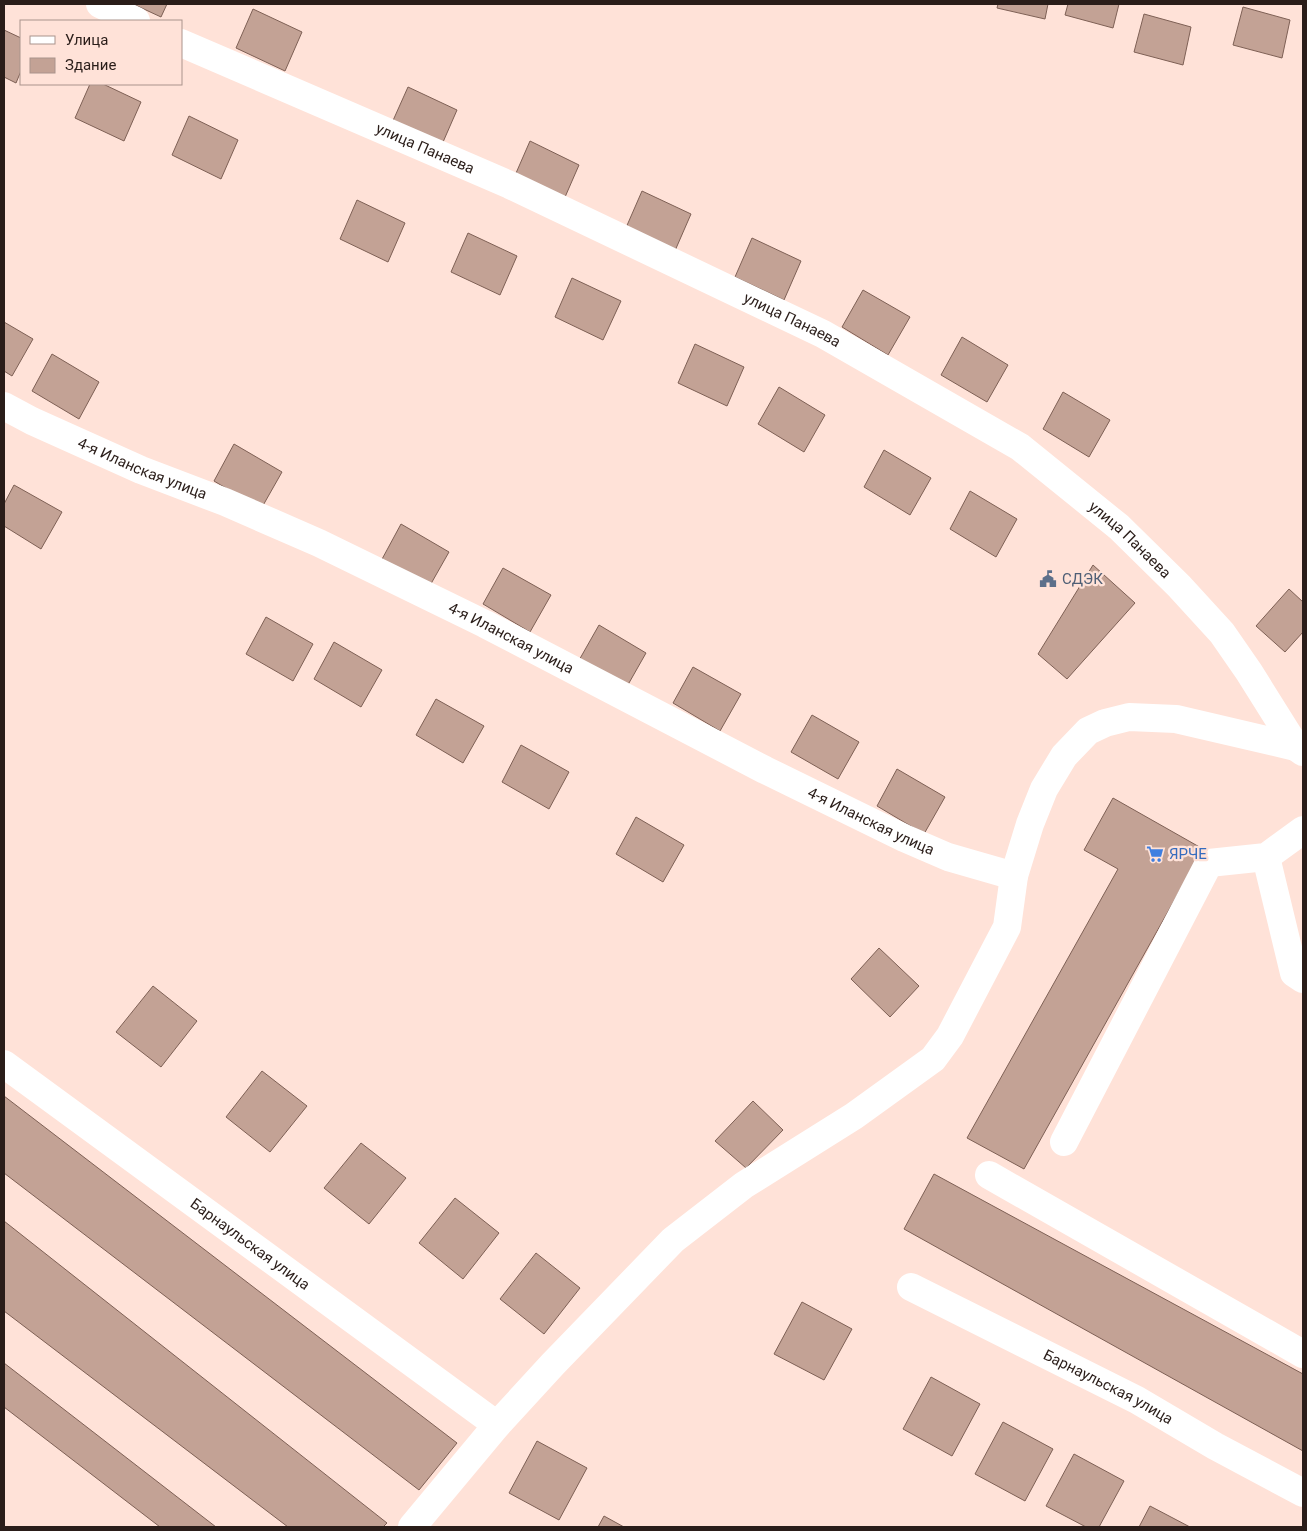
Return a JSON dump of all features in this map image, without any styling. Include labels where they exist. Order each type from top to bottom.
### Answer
[{"type":"street","points":[[100,4],[134,20]]},
{"type":"street","name":"улица Панаева","points":[[182,43],[510,185],[823,334],[1020,447],[1119,527],[1190,598],[1222,634],[1301,744]]},
{"type":"street","name":"4-я Иланская улица","points":[[4,406],[32,421],[141,470],[224,502],[319,543],[485,624],[765,770],[904,838],[948,857],[1014,876]]},
{"type":"street","points":[[412,1527],[497,1425],[553,1364],[674,1240],[744,1184],[847,1121],[933,1059],[950,1036],[1007,927],[1014,876],[1030,824],[1044,789],[1064,756],[1088,731],[1105,723],[1129,717],[1176,719],[1301,744]]},
{"type":"street","points":[[1064,1142],[1209,863],[1266,857],[1303,830]]},
{"type":"street","points":[[1266,857],[1294,973],[1303,979]]},
{"type":"street","name":"Барнаульская улица","points":[[4,1064],[497,1425]]},
{"type":"street","points":[[989,1175],[1303,1354]]},
{"type":"street","name":"Барнаульская улица","points":[[911,1287],[1137,1400],[1215,1446],[1303,1493]]},
{"type":"building","points":[[133,4],[167,4],[161,17]]},
{"type":"building","points":[[998,4],[1048,4],[1045,19],[997,8]]},
{"type":"building","points":[[1068,4],[1119,4],[1113,28],[1065,15]]},
{"type":"building","points":[[1243,7],[1290,20],[1282,58],[1233,45]]},
{"type":"building","points":[[253,9],[302,32],[285,71],[236,48]]},
{"type":"building","points":[[1144,14],[1191,27],[1183,65],[1134,52]]},
{"type":"building","points":[[4,30],[20,38],[20,73],[16,83],[4,77]]},
{"type":"building","points":[[90,85],[105,85],[141,102],[124,141],[75,118]]},
{"type":"building","points":[[408,87],[457,110],[440,149],[391,125]]},
{"type":"building","points":[[189,116],[238,140],[221,179],[172,155]]},
{"type":"building","points":[[530,141],[579,165],[562,204],[513,180]]},
{"type":"building","points":[[642,191],[691,214],[674,253],[625,230]]},
{"type":"building","points":[[357,200],[405,223],[388,262],[340,239]]},
{"type":"building","points":[[468,233],[517,256],[500,295],[451,272]]},
{"type":"building","points":[[752,238],[801,261],[784,300],[735,277]]},
{"type":"building","points":[[572,278],[621,301],[603,340],[555,317]]},
{"type":"building","points":[[863,290],[910,317],[888,355],[842,327]]},
{"type":"building","points":[[4,322],[33,339],[12,376],[4,371]]},
{"type":"building","points":[[962,337],[1008,365],[987,402],[941,375]]},
{"type":"building","points":[[695,344],[744,367],[727,406],[678,383]]},
{"type":"building","points":[[52,354],[99,382],[79,419],[32,391]]},
{"type":"building","points":[[779,387],[825,415],[804,452],[758,424]]},
{"type":"building","points":[[1063,392],[1110,420],[1089,457],[1043,429]]},
{"type":"building","points":[[234,444],[282,472],[261,509],[214,481]]},
{"type":"building","points":[[884,450],[931,478],[910,515],[864,487]]},
{"type":"building","points":[[14,485],[62,512],[41,549],[4,526],[4,504]]},
{"type":"building","points":[[970,491],[1017,519],[996,557],[950,529]]},
{"type":"building","points":[[401,524],[449,552],[428,589],[381,561]]},
{"type":"building","points":[[1093,565],[1135,603],[1067,679],[1038,654]]},
{"type":"building","points":[[503,568],[551,595],[530,632],[483,604]]},
{"type":"building","points":[[1289,589],[1303,602],[1303,632],[1285,652],[1256,626]]},
{"type":"building","points":[[266,617],[313,644],[293,681],[246,654]]},
{"type":"building","points":[[599,625],[646,653],[625,690],[578,662]]},
{"type":"building","points":[[334,642],[382,670],[361,707],[314,679]]},
{"type":"building","points":[[693,667],[741,694],[720,731],[673,703]]},
{"type":"building","points":[[436,699],[484,726],[463,763],[416,735]]},
{"type":"building","points":[[812,715],[859,742],[838,779],[791,752]]},
{"type":"building","points":[[521,745],[569,772],[549,809],[502,782]]},
{"type":"building","points":[[897,769],[945,797],[924,834],[877,806]]},
{"type":"building","points":[[1113,798],[1203,849],[1024,1169],[967,1138],[1118,869],[1084,850]]},
{"type":"building","points":[[636,817],[684,845],[663,882],[616,854]]},
{"type":"building","points":[[879,948],[919,986],[890,1017],[851,979]]},
{"type":"building","points":[[153,986],[197,1021],[161,1067],[116,1032]]},
{"type":"building","points":[[262,1071],[307,1106],[270,1152],[226,1117]]},
{"type":"building","points":[[4,1096],[457,1443],[419,1490],[4,1173]]},
{"type":"building","points":[[753,1101],[783,1130],[746,1168],[715,1141]]},
{"type":"building","points":[[361,1143],[406,1178],[369,1224],[324,1188]]},
{"type":"building","points":[[934,1174],[1303,1374],[1303,1451],[904,1229]]},
{"type":"building","points":[[455,1198],[499,1233],[463,1279],[419,1243]]},
{"type":"building","points":[[4,1221],[387,1523],[383,1527],[288,1527],[4,1311]]},
{"type":"building","points":[[536,1253],[580,1288],[544,1334],[500,1299]]},
{"type":"building","points":[[802,1302],[852,1329],[824,1380],[774,1354]]},
{"type":"building","points":[[4,1363],[216,1527],[160,1527],[4,1407]]},
{"type":"building","points":[[931,1377],[980,1404],[952,1456],[903,1429]]},
{"type":"building","points":[[1003,1422],[1053,1449],[1025,1501],[975,1474]]},
{"type":"building","points":[[537,1441],[587,1468],[559,1520],[509,1493]]},
{"type":"building","points":[[1074,1454],[1124,1481],[1099,1527],[1086,1527],[1046,1506]]},
{"type":"building","points":[[1150,1506],[1190,1527],[1139,1527]]},
{"type":"building","points":[[604,1516],[624,1527],[598,1527]]},
{"type":"place","name":"СДЭК","points":[[1048,579]]},
{"type":"place","name":"ЯРЧЕ","points":[[1155,854]]}]
